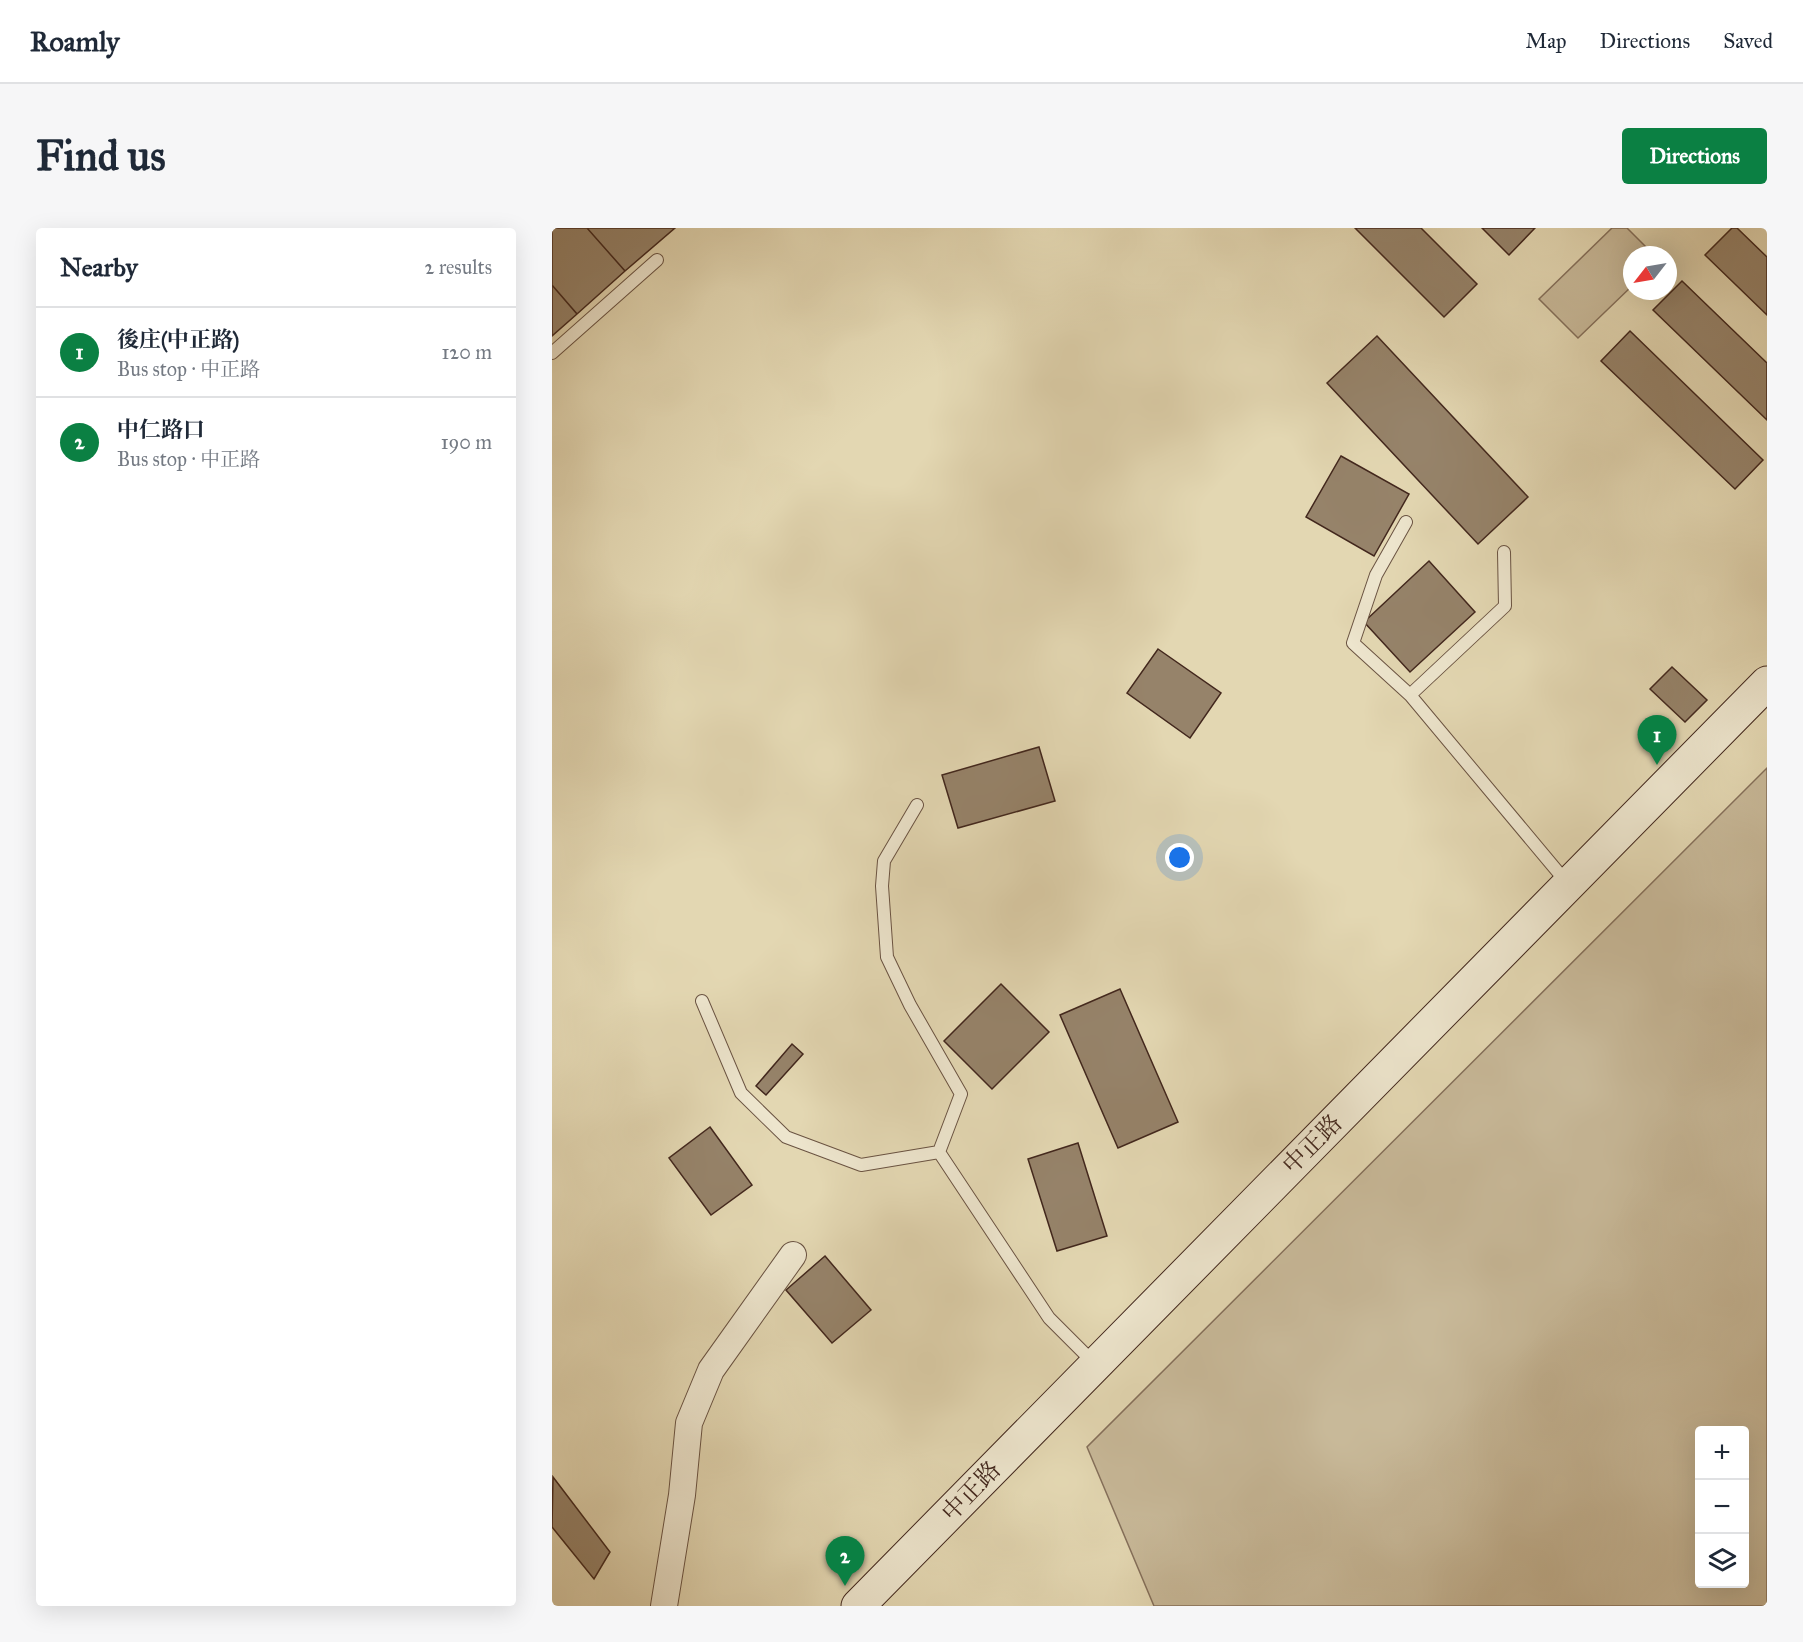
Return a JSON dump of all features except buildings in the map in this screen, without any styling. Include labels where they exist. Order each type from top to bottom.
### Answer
[{"type":"main road","name":"中正路","points":[[858,1606],[1767,683]]},
{"type":"street","points":[[664,1606],[682,1495],[689,1423],[711,1370],[793,1255]]},
{"type":"lane","points":[[552,353],[657,260]]},
{"type":"lane","points":[[1406,522],[1376,575],[1353,643],[1410,695],[1569,885]]},
{"type":"lane","points":[[1410,695],[1505,606],[1504,552]]},
{"type":"lane","points":[[917,805],[885,861],[882,886],[887,957],[910,1005],[961,1094],[939,1152]]},
{"type":"lane","points":[[702,1001],[741,1093],[786,1137],[861,1165],[939,1152]]},
{"type":"lane","points":[[939,1152],[1048,1318],[1095,1365]]},
{"type":"shaded area","points":[[1612,228],[1627,228],[1645,246],[1623,246],[1623,295],[1578,338],[1539,299]]},
{"type":"shaded area","points":[[1767,768],[1767,1606],[1154,1606],[1087,1447]]},
{"type":"place","name":"後庄(中正路)","points":[[1657,765]]},
{"type":"place","name":"中仁路口","points":[[845,1586]]}]
